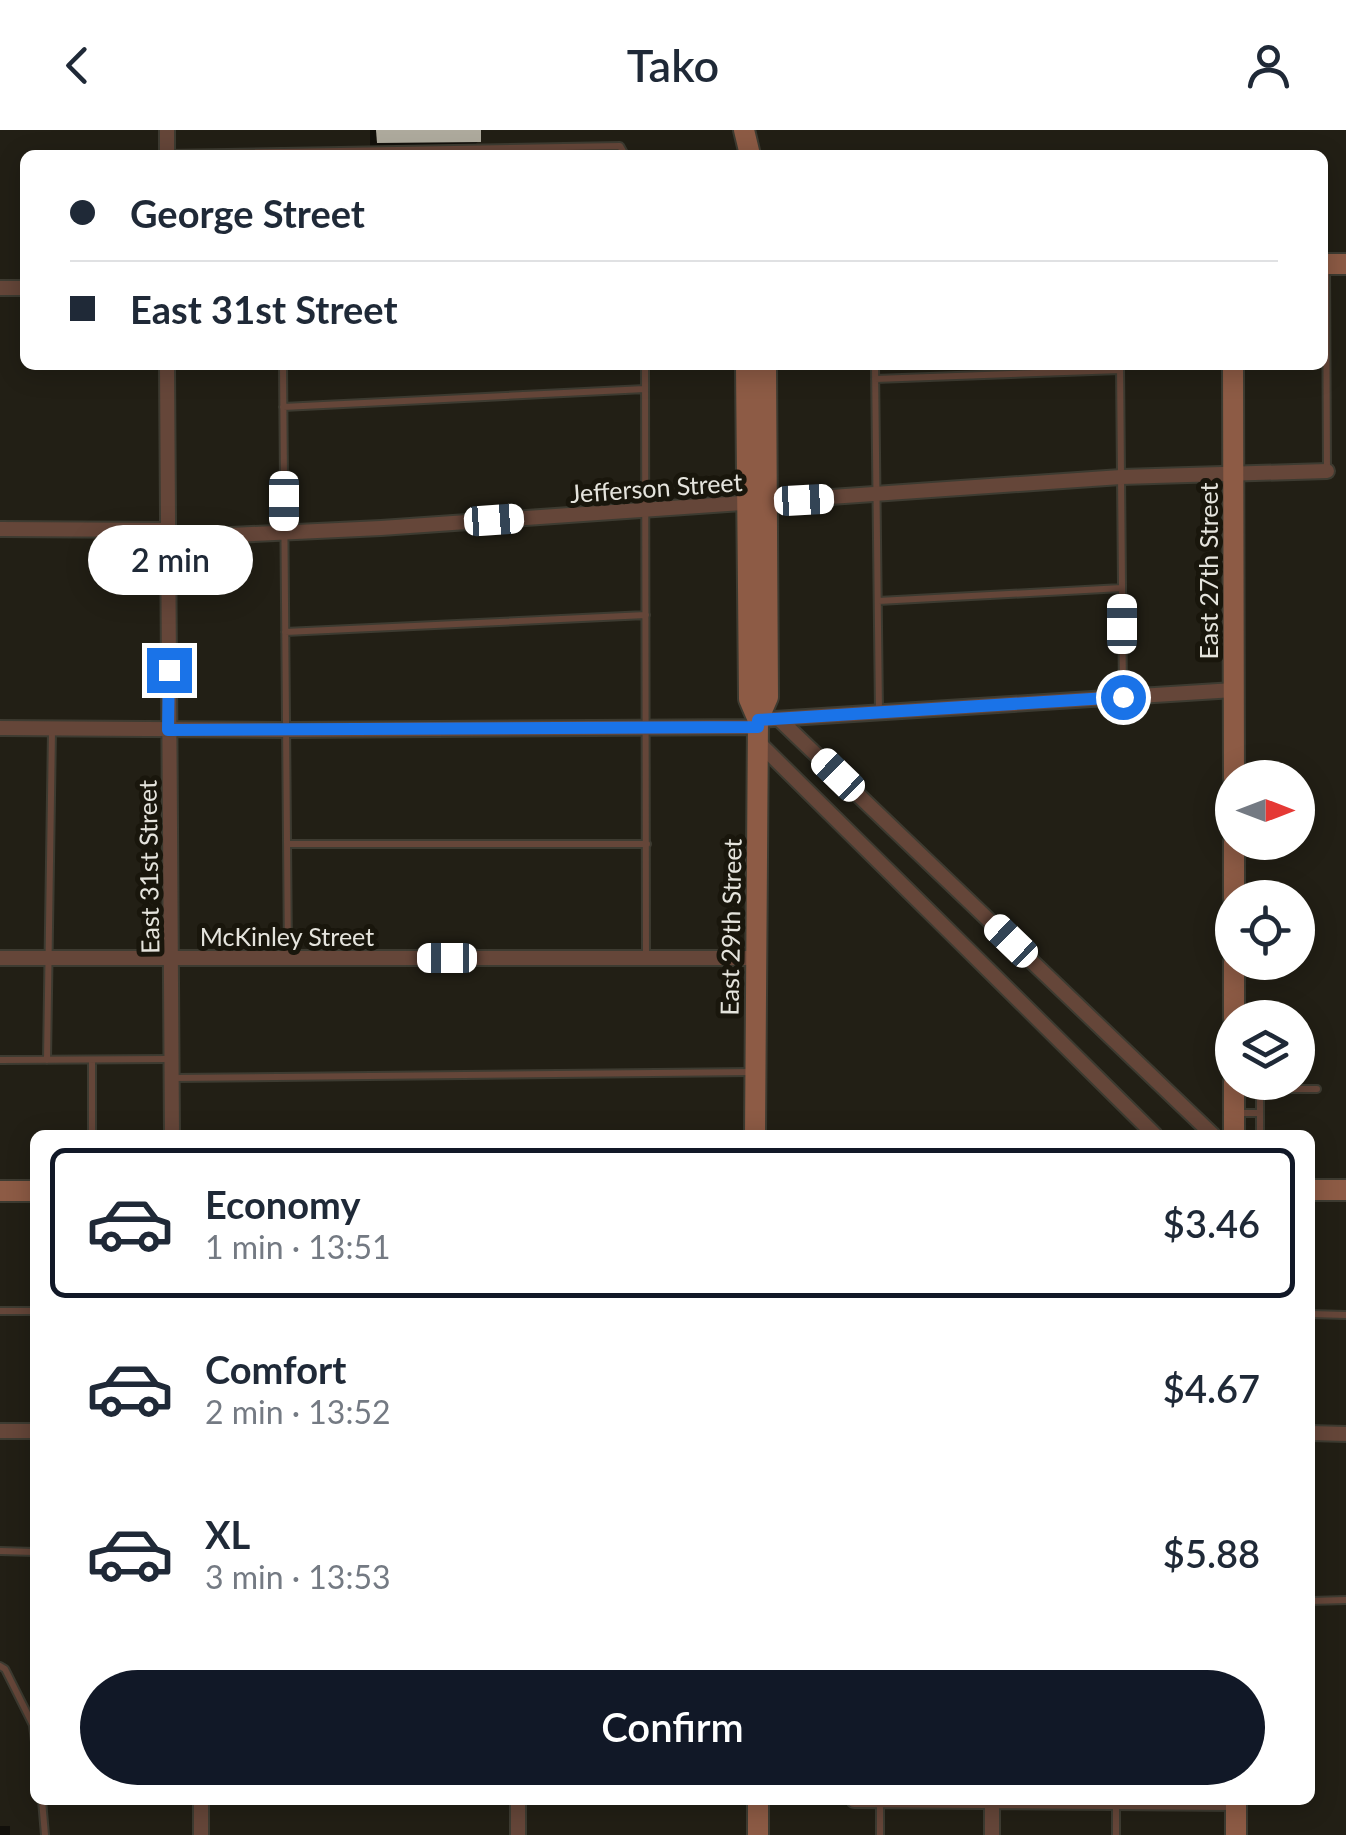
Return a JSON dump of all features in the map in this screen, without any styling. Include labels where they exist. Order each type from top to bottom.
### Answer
[{"type":"street","name":"East 31st Street","points":[[167,370],[172,1130]]},
{"type":"street","name":"East 29th Street","points":[[746,370],[757,502]]},
{"type":"street","name":"East 29th Street","points":[[755,1130],[758,730],[749,699],[766,370]]},
{"type":"street","name":"East 27th Street","points":[[1233,370],[1234,760]]},
{"type":"street","name":"Jefferson Street","points":[[0,529],[168,534],[284,532],[1121,477],[1327,471]]},
{"type":"street","points":[[0,728],[758,730],[780,720],[1234,690]]},
{"type":"street","points":[[780,720],[1208,1130]]},
{"type":"street","points":[[758,730],[1150,1130]]},
{"type":"street","name":"McKinley Street","points":[[0,958],[754,958]]},
{"type":"street","points":[[0,1191],[30,1190]]},
{"type":"street","points":[[1315,1190],[1346,1190]]},
{"type":"street","points":[[0,1430],[30,1430]]},
{"type":"street","points":[[1315,1434],[1346,1434]]},
{"type":"street","points":[[200,1835],[201,1805]]},
{"type":"street","points":[[518,1805],[518,1835]]},
{"type":"street","points":[[758,1805],[758,1835]]},
{"type":"street","points":[[992,1805],[992,1835]]},
{"type":"street","points":[[1236,1805],[1236,1835]]},
{"type":"lane","points":[[394,150],[620,146],[622,150]]},
{"type":"lane","points":[[1327,471],[1332,264]]},
{"type":"lane","points":[[283,370],[288,958]]},
{"type":"lane","points":[[645,370],[646,958]]},
{"type":"lane","points":[[875,370],[879,713]]},
{"type":"lane","points":[[875,378],[1071,370]]},
{"type":"lane","points":[[1120,370],[1123,697]]},
{"type":"lane","points":[[284,407],[645,389]]},
{"type":"lane","points":[[878,601],[1122,588]]},
{"type":"lane","points":[[285,632],[646,615]]},
{"type":"lane","points":[[48,1060],[46,958],[52,728]]},
{"type":"lane","points":[[288,844],[646,844]]},
{"type":"lane","points":[[0,1060],[173,1059]]},
{"type":"lane","points":[[92,1060],[92,1130]]},
{"type":"lane","points":[[173,1078],[754,1072]]},
{"type":"lane","points":[[1260,1130],[1260,1089],[1318,1089]]},
{"type":"lane","points":[[1234,1124],[1260,1114]]},
{"type":"lane","points":[[0,1311],[30,1311]]},
{"type":"lane","points":[[1315,1314],[1346,1315]]},
{"type":"lane","points":[[0,1552],[30,1552]]},
{"type":"lane","points":[[1315,1601],[1346,1600]]},
{"type":"lane","points":[[0,1666],[30,1719]]},
{"type":"lane","points":[[42,1805],[45,1835]]},
{"type":"lane","points":[[880,1805],[880,1835]]},
{"type":"lane","points":[[1116,1805],[1116,1835]]},
{"type":"building","points":[[376,130],[481,130],[481,142],[377,143]]},
{"type":"route","points":[[169,670],[168,730],[758,727],[758,720],[1123,697]]}]
